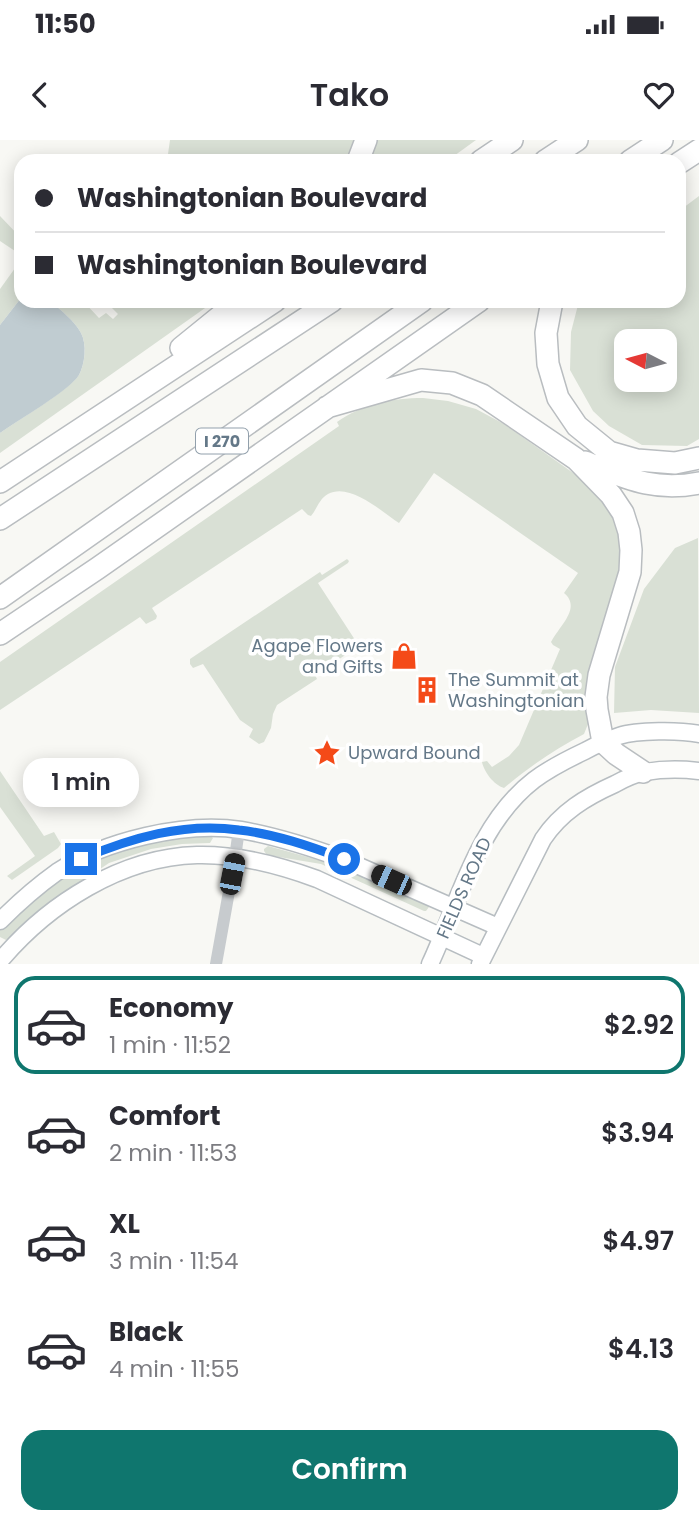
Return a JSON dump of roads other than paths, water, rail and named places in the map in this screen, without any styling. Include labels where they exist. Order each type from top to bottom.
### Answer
[{"type":"highway","points":[[491,154],[512,140]]},
{"type":"highway","points":[[556,154],[577,140]]},
{"type":"highway","points":[[641,154],[662,140]]},
{"type":"highway","points":[[82,429],[230,308]]},
{"type":"highway","points":[[0,482],[264,308]]},
{"type":"highway","points":[[0,519],[321,308]]},
{"type":"highway","name":"I 270","points":[[0,596],[412,308]]},
{"type":"highway","name":"I 270","points":[[0,634],[469,308]]},
{"type":"highway","points":[[551,308],[546,333],[548,364],[558,398],[577,426],[609,452],[637,460],[675,463],[699,458]]},
{"type":"highway","points":[[327,407],[421,380],[452,383],[482,395],[576,459],[611,495],[623,513],[629,531],[630,572],[598,675],[596,697],[604,742],[615,754],[643,772]]},
{"type":"highway","points":[[576,459],[633,481],[656,486],[699,483]]},
{"type":"street","name":"FIELDS ROAD","points":[[430,964],[492,828],[509,804],[534,781],[564,761],[622,735],[659,732],[699,734]]},
{"type":"street","points":[[0,961],[46,916],[100,881],[143,864],[196,855],[271,864],[317,879],[442,937],[482,960],[553,824],[581,801],[643,772],[678,769],[699,771]]},
{"type":"street","points":[[0,921],[21,900],[58,871],[81,859],[120,843],[182,829],[239,830],[319,850],[498,927]]},
{"type":"street","points":[[216,964],[239,830]]},
{"type":"place","name":"Agape Flowers and Gifts","points":[[404,656]]},
{"type":"place","name":"The Summit at Washingtonian","points":[[427,690]]},
{"type":"place","name":"Upward Bound","points":[[327,753]]}]
